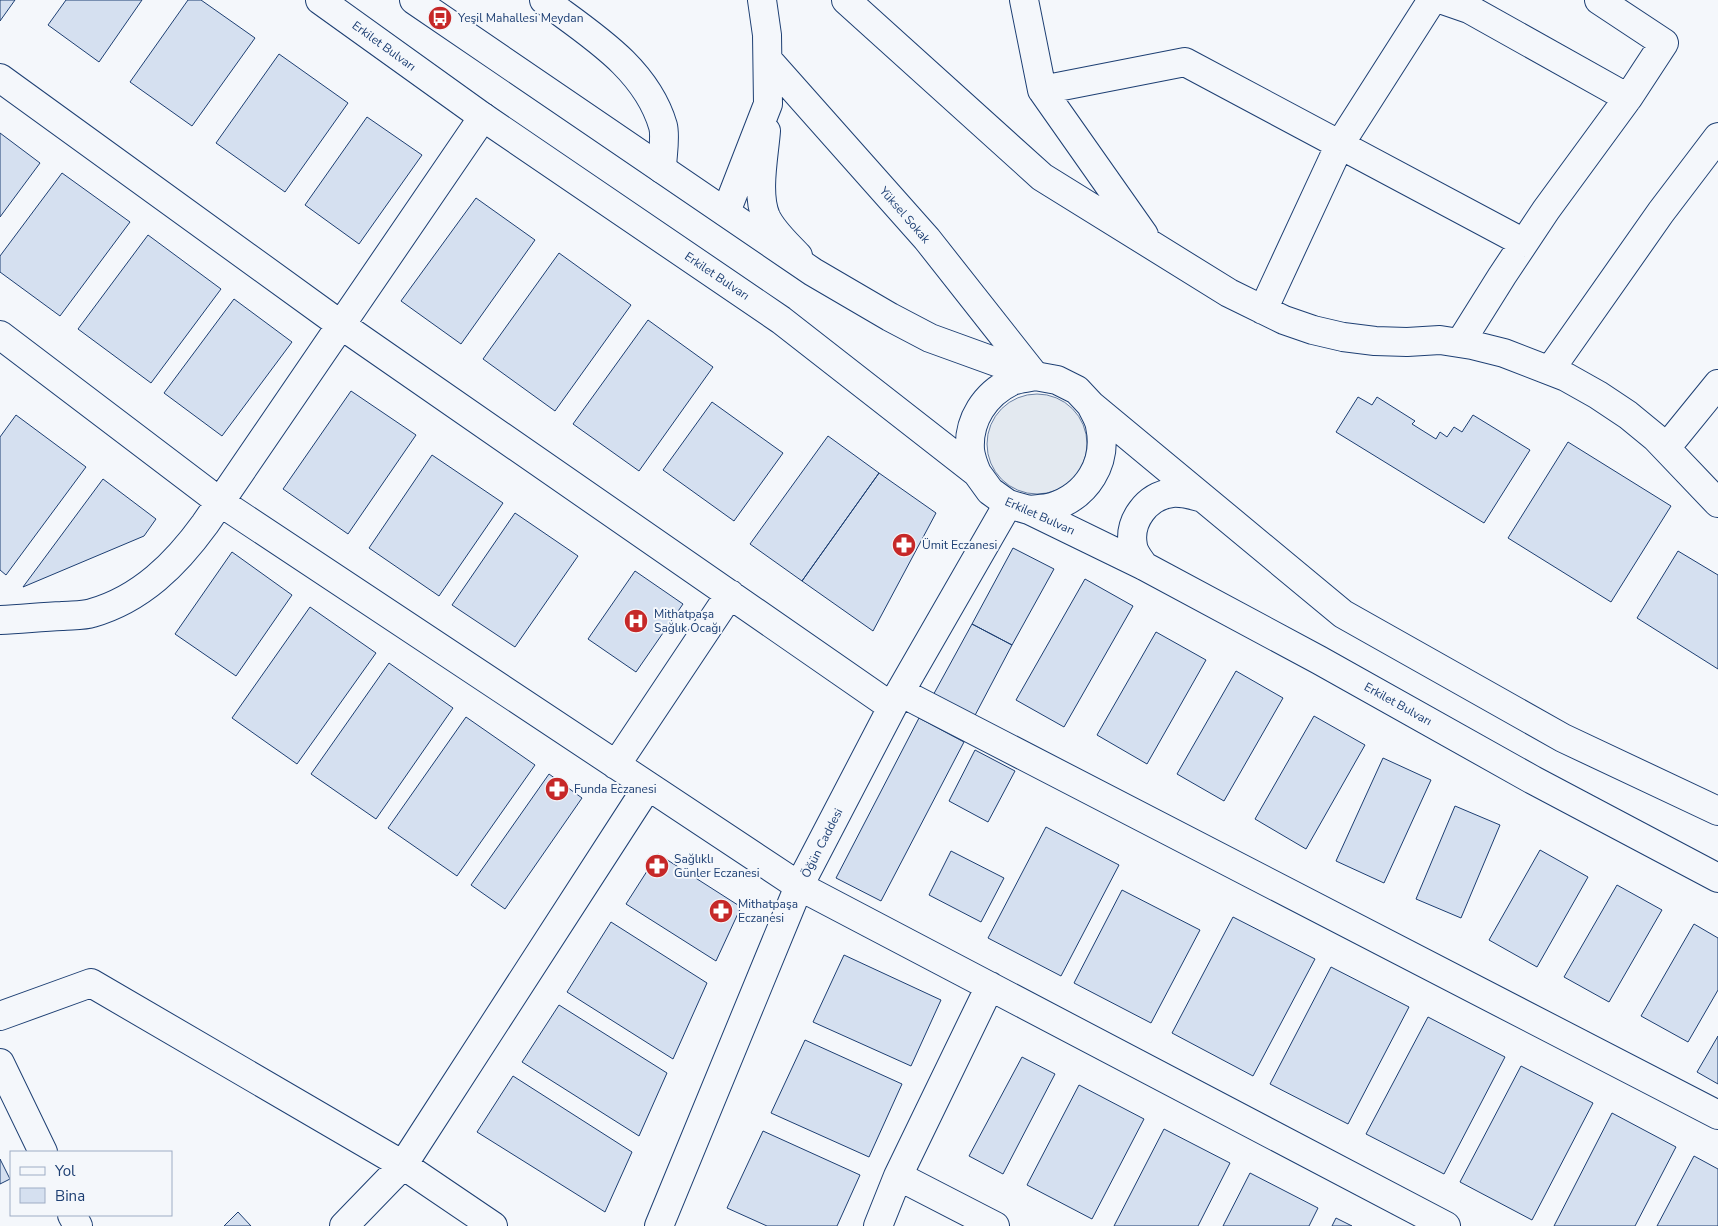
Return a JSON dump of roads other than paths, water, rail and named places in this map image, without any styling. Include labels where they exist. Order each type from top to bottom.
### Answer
[{"type":"street","name":"Erkilet Bulvarı","points":[[320,0],[483,117],[781,320],[977,473],[990,491],[1019,507],[1144,566],[1319,660],[1534,780],[1718,878]]},
{"type":"street","points":[[414,0],[813,272],[930,338],[1035,376],[1057,380],[1077,390],[1091,405],[1343,614],[1563,738],[1718,811]]},
{"type":"street","points":[[544,0],[613,52],[645,87],[664,128],[662,169]]},
{"type":"street","points":[[762,0],[768,60],[768,104],[762,194],[766,216],[778,236],[813,272]]},
{"type":"street","points":[[846,0],[1042,176],[1229,293],[1284,320],[1313,330],[1375,340],[1407,342],[1440,340],[1460,343],[1504,353],[1550,370],[1598,395],[1628,415],[1666,448],[1718,503]]},
{"type":"street","points":[[1024,0],[1042,90],[1151,244]]},
{"type":"street","points":[[1263,310],[1340,144],[1432,0]]},
{"type":"street","points":[[1443,0],[1469,8],[1628,98]]},
{"type":"street","points":[[1460,343],[1546,210],[1628,98],[1664,42],[1599,0]]},
{"type":"street","name":"Yüksel Sokak","points":[[768,60],[927,239],[1035,376]]},
{"type":"street","points":[[1042,90],[1184,62],[1524,243]]},
{"type":"street","points":[[0,78],[341,325],[730,594],[896,700],[1718,1115]]},
{"type":"street","points":[[726,212],[768,104]]},
{"type":"street","points":[[0,620],[91,614],[118,603],[144,588],[167,570],[188,548],[483,117]]},
{"type":"street","points":[[1550,370],[1661,212],[1718,137]]},
{"type":"street","points":[[0,334],[220,502],[799,886],[1446,1226]]},
{"type":"street","points":[[977,473],[970,452],[970,444],[971,429],[979,409],[994,392],[1014,380],[1035,376]]},
{"type":"street","points":[[1666,448],[1718,384]]},
{"type":"street","points":[[1019,507],[1050,508],[1070,500],[1087,486],[1098,467],[1103,446],[1100,425],[1091,405]]},
{"type":"street","points":[[1144,566],[1133,547],[1132,531],[1138,515],[1149,502],[1159,496],[1173,493],[1203,498]]},
{"type":"street","name":"Öğün Caddesi","points":[[658,1226],[799,886],[896,700],[1019,507]]},
{"type":"street","points":[[616,765],[730,594]]},
{"type":"street","points":[[344,1226],[403,1165],[648,786]]},
{"type":"street","points":[[0,1016],[91,982],[403,1165],[493,1226]]},
{"type":"street","points":[[878,1226],[898,1176],[990,986]]},
{"type":"street","points":[[0,1063],[43,1151]]},
{"type":"street","points":[[898,1176],[996,1226]]},
{"type":"place","name":"Yeşil Mahallesi Meydan","points":[[440,18]]},
{"type":"place","name":"Ümit Eczanesi","points":[[904,545]]},
{"type":"place","name":"Mithatpaşa Sağlık Ocağı","points":[[636,621]]},
{"type":"place","name":"Funda Eczanesi","points":[[557,789]]},
{"type":"place","name":"Sağlıklı Günler Eczanesi","points":[[657,866]]},
{"type":"place","name":"Mithatpaşa Eczanesi","points":[[721,911]]}]
